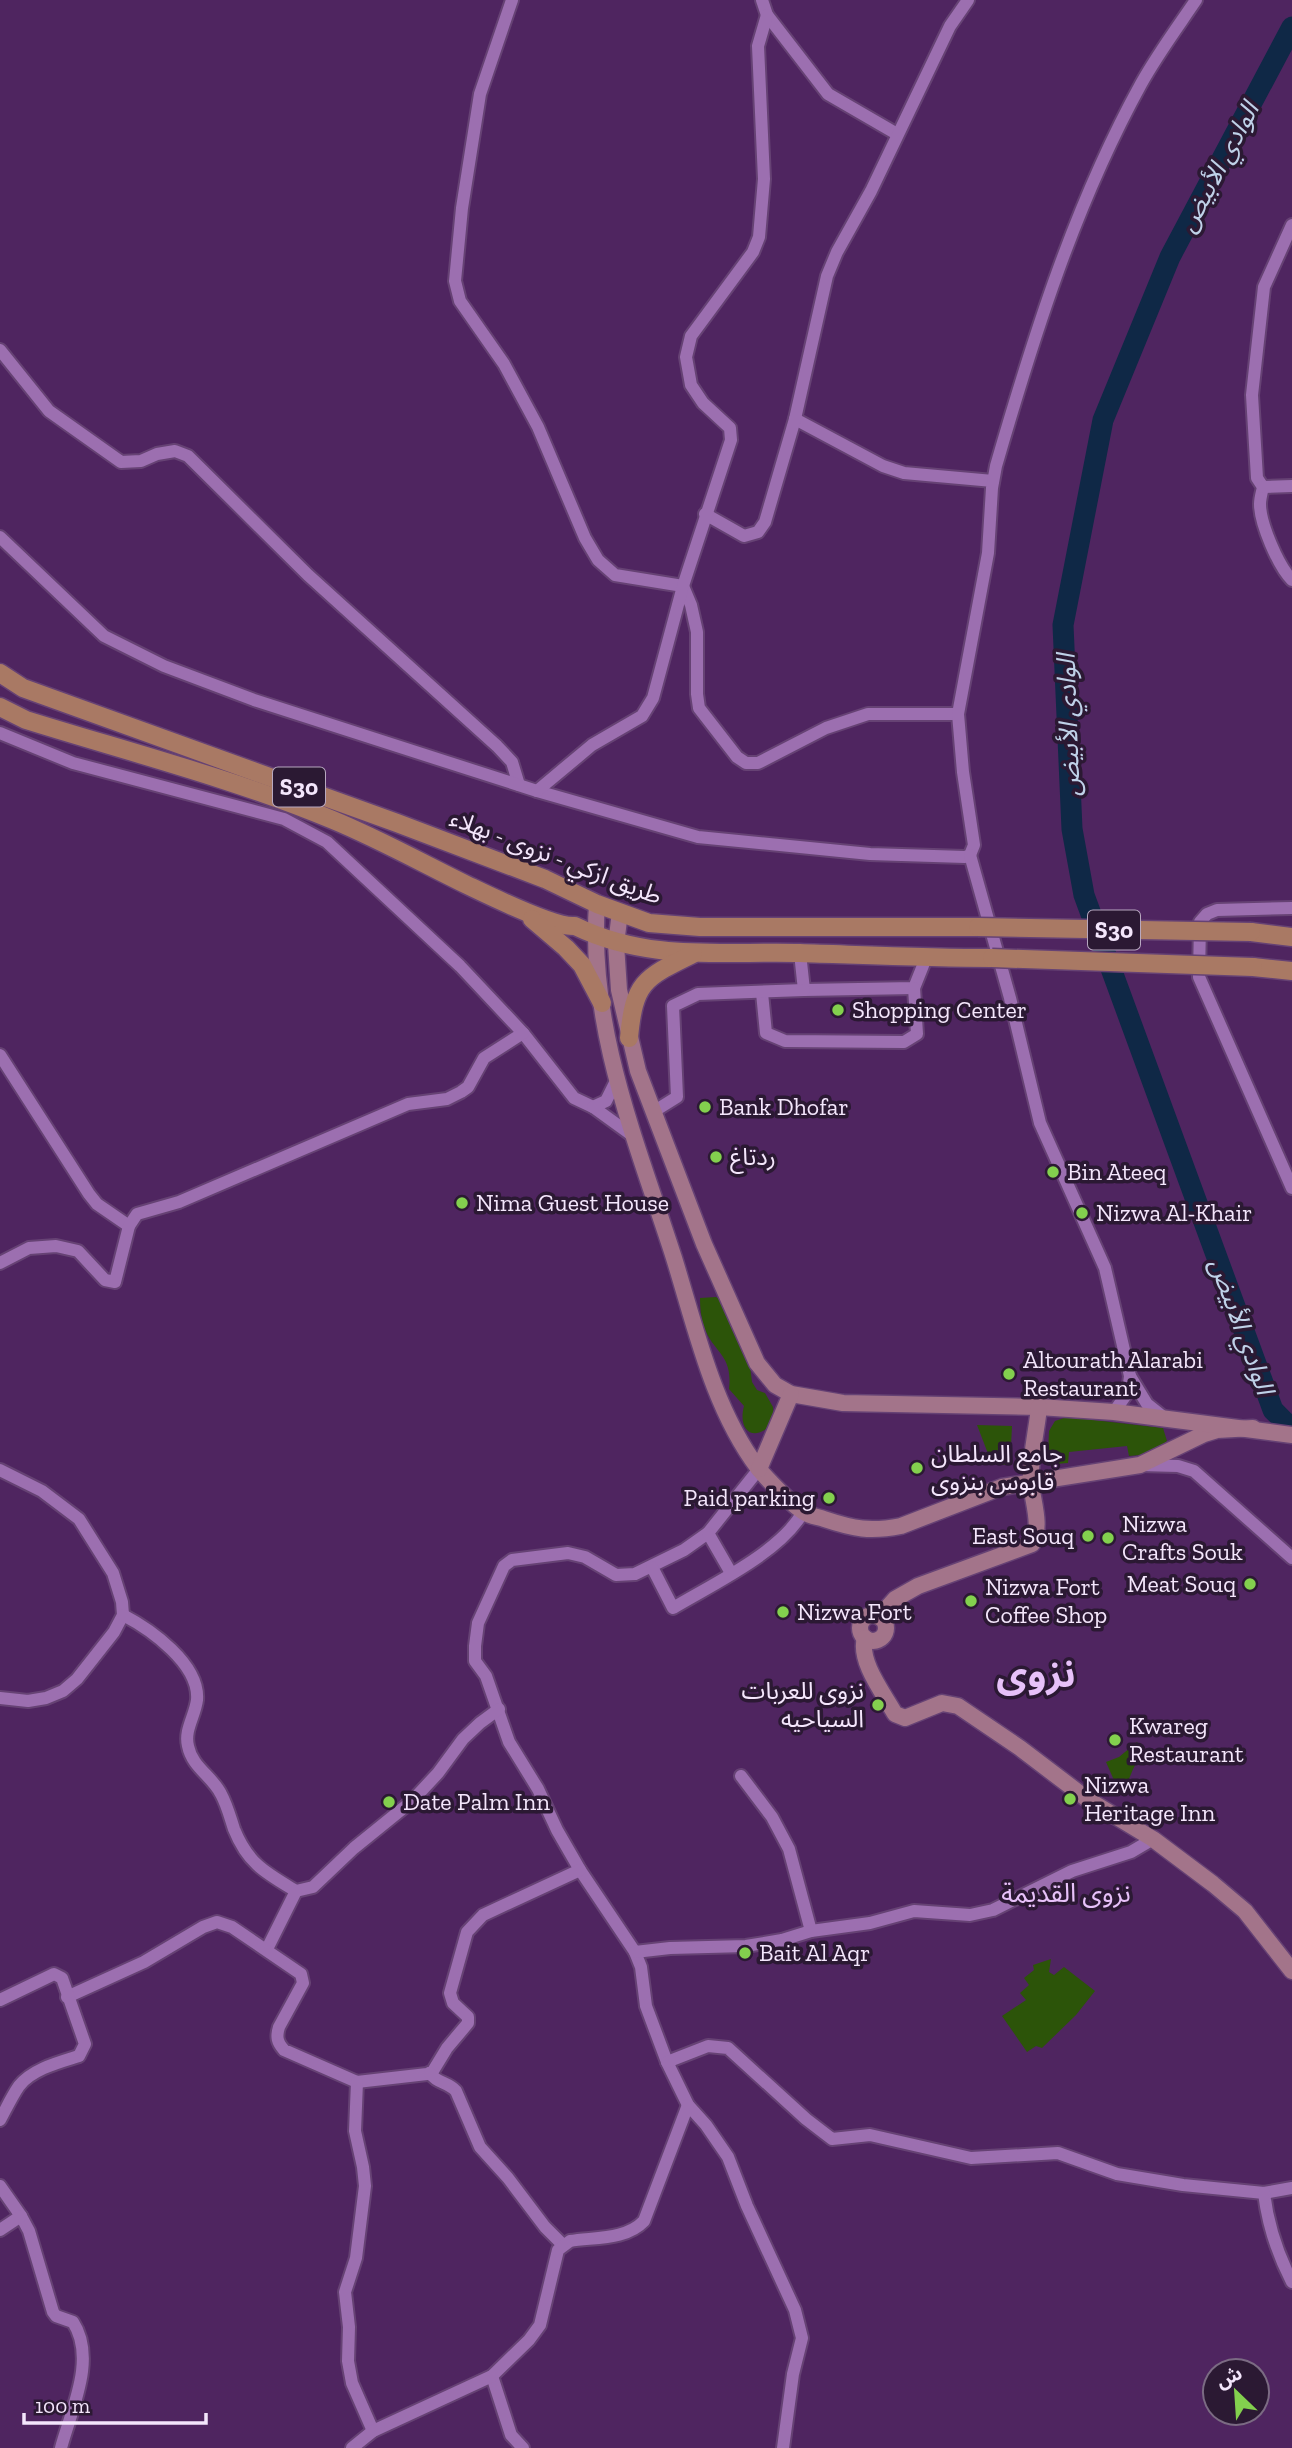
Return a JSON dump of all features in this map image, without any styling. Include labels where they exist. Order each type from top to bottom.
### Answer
[{"type":"main road","name":"طريق ازكي - نزوى - بهلاء","points":[[0,673],[23,688],[397,823],[545,879],[597,904],[658,924],[700,927],[978,927],[1251,932],[1292,937]]},
{"type":"main road","name":"S30","points":[[0,707],[26,720],[239,786],[331,819],[519,908],[569,927],[575,926],[616,944],[693,954],[800,953],[992,958],[1253,967],[1292,971]]},
{"type":"main road","points":[[519,908],[566,947],[582,965],[602,1003]]},
{"type":"main road","points":[[629,1038],[632,1007],[645,982],[659,970],[693,954]]},
{"type":"street","points":[[512,0],[480,94],[462,208],[455,281],[457,291],[460,301],[504,364],[538,427],[585,538],[598,561],[614,575],[683,586]]},
{"type":"street","points":[[762,0],[767,15],[828,94],[897,134]]},
{"type":"street","points":[[705,513],[744,536],[758,532],[765,522],[795,419],[827,276],[836,252],[872,191],[950,26],[968,0]]},
{"type":"street","points":[[1196,0],[1157,56],[1129,106],[1062,257],[1027,359],[993,481],[988,553],[958,714],[974,845],[971,855],[1010,998],[1040,1123],[1105,1268],[1130,1376],[1147,1404],[1174,1428],[1180,1446],[1194,1471],[1292,1558]]},
{"type":"street","points":[[537,791],[592,745],[642,716],[653,698],[705,513],[731,440],[730,428],[703,403],[691,385],[686,357],[691,336],[753,252],[759,237],[764,179],[758,46],[767,15]]},
{"type":"street","points":[[1292,225],[1264,287],[1252,394],[1257,478],[1263,487],[1260,505],[1273,551],[1284,572],[1292,579]]},
{"type":"street","points":[[0,350],[49,411],[121,462],[141,461],[157,454],[175,451],[188,456],[308,575],[498,747],[512,762],[519,785]]},
{"type":"street","points":[[795,419],[883,466],[904,473],[993,481]]},
{"type":"street","points":[[1263,487],[1292,486]]},
{"type":"street","points":[[0,537],[104,636],[164,666],[254,700],[537,791],[698,837],[870,854],[959,858],[971,855]]},
{"type":"street","points":[[683,586],[691,605],[697,632],[699,708],[737,757],[746,763],[758,763],[826,728],[868,715],[958,714]]},
{"type":"street","points":[[0,733],[73,763],[284,819],[327,842],[460,966],[523,1033],[574,1098],[593,1107],[633,1136]]},
{"type":"street","points":[[597,904],[595,936],[602,1003],[616,1081],[716,1389],[729,1420],[759,1469],[803,1512],[849,1528],[874,1531],[901,1526],[1002,1487],[1140,1465],[1178,1466],[1194,1471]]},
{"type":"street","points":[[1292,908],[1217,910],[1207,914],[1200,922],[1199,977],[1292,1188]]},
{"type":"street","points":[[620,912],[616,944],[619,990],[638,1071],[704,1244],[757,1363],[775,1385],[791,1394],[843,1403],[1039,1407],[1114,1412],[1162,1416],[1292,1435]]},
{"type":"street","points":[[800,953],[804,990]]},
{"type":"street","points":[[762,993],[766,1033],[785,1041],[904,1042],[917,1034],[914,988],[926,958]]},
{"type":"street","points":[[653,1112],[677,1097],[673,1006],[698,994],[914,988]]},
{"type":"street","points":[[0,1263],[29,1248],[56,1247],[78,1251],[106,1280],[116,1282],[128,1226],[137,1214],[179,1202],[408,1104],[447,1099],[468,1087],[484,1058],[523,1033]]},
{"type":"street","points":[[0,1055],[89,1194],[97,1204],[128,1226]]},
{"type":"street","points":[[593,1107],[606,1101],[616,1081]]},
{"type":"street","points":[[1114,1412],[1128,1392],[1130,1376]]},
{"type":"street","points":[[783,2448],[793,2374],[803,2338],[795,2310],[747,2206],[728,2157],[688,2105],[667,2062],[646,2006],[641,1967],[635,1952],[580,1870],[538,1789],[509,1742],[486,1676],[475,1661],[474,1646],[478,1623],[504,1566],[519,1558],[568,1553],[585,1557],[616,1575],[635,1574],[684,1550],[708,1533],[759,1469],[791,1394]]},
{"type":"street","points":[[1039,1407],[1031,1482],[1036,1519],[1035,1535],[1031,1544],[918,1586],[895,1599],[879,1617],[885,1623],[884,1635],[873,1641],[865,1639],[864,1658],[895,1714],[905,1718],[942,1703],[958,1706],[1020,1748],[1087,1799],[1153,1839],[1213,1884],[1245,1911],[1292,1971]]},
{"type":"street","points":[[1140,1465],[1204,1434],[1217,1430],[1253,1428]]},
{"type":"street","points":[[0,1470],[42,1491],[79,1519],[113,1573],[123,1615],[114,1632],[77,1679],[63,1691],[29,1701],[0,1698]]},
{"type":"street","points":[[652,1567],[673,1608],[778,1543],[796,1525],[803,1512]]},
{"type":"street","points":[[708,1533],[731,1573]]},
{"type":"street","points":[[123,1615],[157,1635],[171,1649],[194,1681],[197,1699],[187,1730],[191,1757],[221,1793],[249,1858],[261,1870],[296,1891],[313,1887],[354,1848],[412,1801],[439,1773],[463,1739],[499,1709]]},
{"type":"street","points":[[741,1776],[772,1817],[789,1849],[811,1931]]},
{"type":"street","points":[[635,1952],[670,1948],[746,1946],[782,1940],[811,1931],[870,1923],[914,1911],[970,1915],[993,1910],[1072,1871],[1131,1852],[1153,1839]]},
{"type":"street","points":[[67,1997],[144,1962],[210,1924],[225,1924],[302,1973],[303,1983],[277,2035],[278,2044],[284,2050],[357,2082],[429,2073],[468,2023],[468,2017],[453,2003],[450,1993],[463,1943],[474,1923],[483,1915],[580,1870]]},
{"type":"street","points":[[267,1949],[296,1891]]},
{"type":"street","points":[[0,2000],[54,1974],[62,1978],[85,2044],[79,2056],[55,2063],[25,2080],[0,2120]]},
{"type":"street","points":[[667,2062],[708,2046],[728,2048],[832,2139],[870,2135],[971,2158],[1058,2153],[1117,2174],[1183,2185],[1264,2193],[1292,2188]]},
{"type":"street","points":[[429,2073],[436,2080],[451,2085],[456,2091],[480,2147],[508,2178],[545,2227],[563,2245]]},
{"type":"street","points":[[357,2082],[355,2131],[365,2186],[356,2258],[345,2292],[349,2327],[348,2361],[352,2383],[373,2431]]},
{"type":"street","points":[[352,2448],[373,2431],[492,2376],[529,2340],[540,2325],[556,2257],[563,2245],[570,2241],[625,2234],[636,2230],[644,2221],[688,2105]]},
{"type":"street","points":[[0,2186],[29,2231],[53,2312],[73,2322],[81,2347],[82,2375],[61,2448]]},
{"type":"street","points":[[1264,2193],[1268,2223],[1278,2254],[1292,2282]]},
{"type":"street","points":[[0,2230],[21,2216]]},
{"type":"street","points":[[492,2376],[511,2435],[523,2448]]},
{"type":"green space","points":[[716,1297],[722,1301],[750,1366],[752,1382],[757,1390],[765,1393],[773,1407],[774,1421],[761,1432],[750,1432],[743,1423],[744,1406],[729,1389],[728,1368],[704,1327],[700,1298]]},
{"type":"green space","points":[[1067,1417],[1163,1428],[1167,1441],[1152,1454],[1129,1456],[1127,1446],[1069,1452],[1068,1463],[1055,1464],[1048,1456],[1049,1431],[1055,1421]]},
{"type":"green space","points":[[977,1425],[1012,1426],[1010,1465],[992,1464]]},
{"type":"green space","points":[[1137,1742],[1142,1749],[1142,1756],[1120,1794],[1106,1762],[1119,1757]]},
{"type":"green space","points":[[1051,1959],[1049,1972],[1054,1975],[1064,1967],[1095,1991],[1076,2015],[1042,2048],[1036,2046],[1027,2052],[1002,2016],[1026,2000],[1020,1993],[1029,1985],[1024,1978],[1034,1970],[1033,1965]]},
{"type":"waterway","name":"الوادي الأبيض","points":[[1292,27],[1170,257],[1103,420],[1063,625],[1072,829],[1084,895],[1273,1410],[1292,1429]]},
{"type":"place","name":"Shopping Center","points":[[838,1010]]},
{"type":"place","name":"Bank Dhofar","points":[[705,1107]]},
{"type":"place","name":"ردتاغ","points":[[716,1157]]},
{"type":"place","name":"Bin Ateeq","points":[[1053,1172]]},
{"type":"place","name":"Nima Guest House","points":[[462,1203]]},
{"type":"place","name":"Nizwa Al-Khair","points":[[1082,1213]]},
{"type":"place","name":"Altourath Alarabi Restaurant","points":[[1009,1374]]},
{"type":"place","name":"جامع السلطان قابوس بنزوى","points":[[917,1468]]},
{"type":"place","name":"Paid parking","points":[[829,1498]]},
{"type":"place","name":"East Souq","points":[[1088,1536]]},
{"type":"place","name":"Nizwa Crafts Souk","points":[[1108,1538]]},
{"type":"place","name":"Meat Souq","points":[[1250,1584]]},
{"type":"place","name":"Nizwa Fort Coffee Shop","points":[[971,1601]]},
{"type":"place","name":"Nizwa Fort","points":[[783,1612]]},
{"type":"place","name":"نزوى للعربات السياحيه","points":[[878,1705]]},
{"type":"place","name":"Kwareg Restaurant","points":[[1115,1740]]},
{"type":"place","name":"Nizwa Heritage Inn","points":[[1070,1799]]},
{"type":"place","name":"Date Palm Inn","points":[[389,1802]]},
{"type":"place","name":"Bait Al Aqr","points":[[745,1953]]},
{"type":"district","name":"نزوى","points":[[1036,1674]]},
{"type":"district","name":"نزوى القديمة","points":[[1066,1893]]}]
